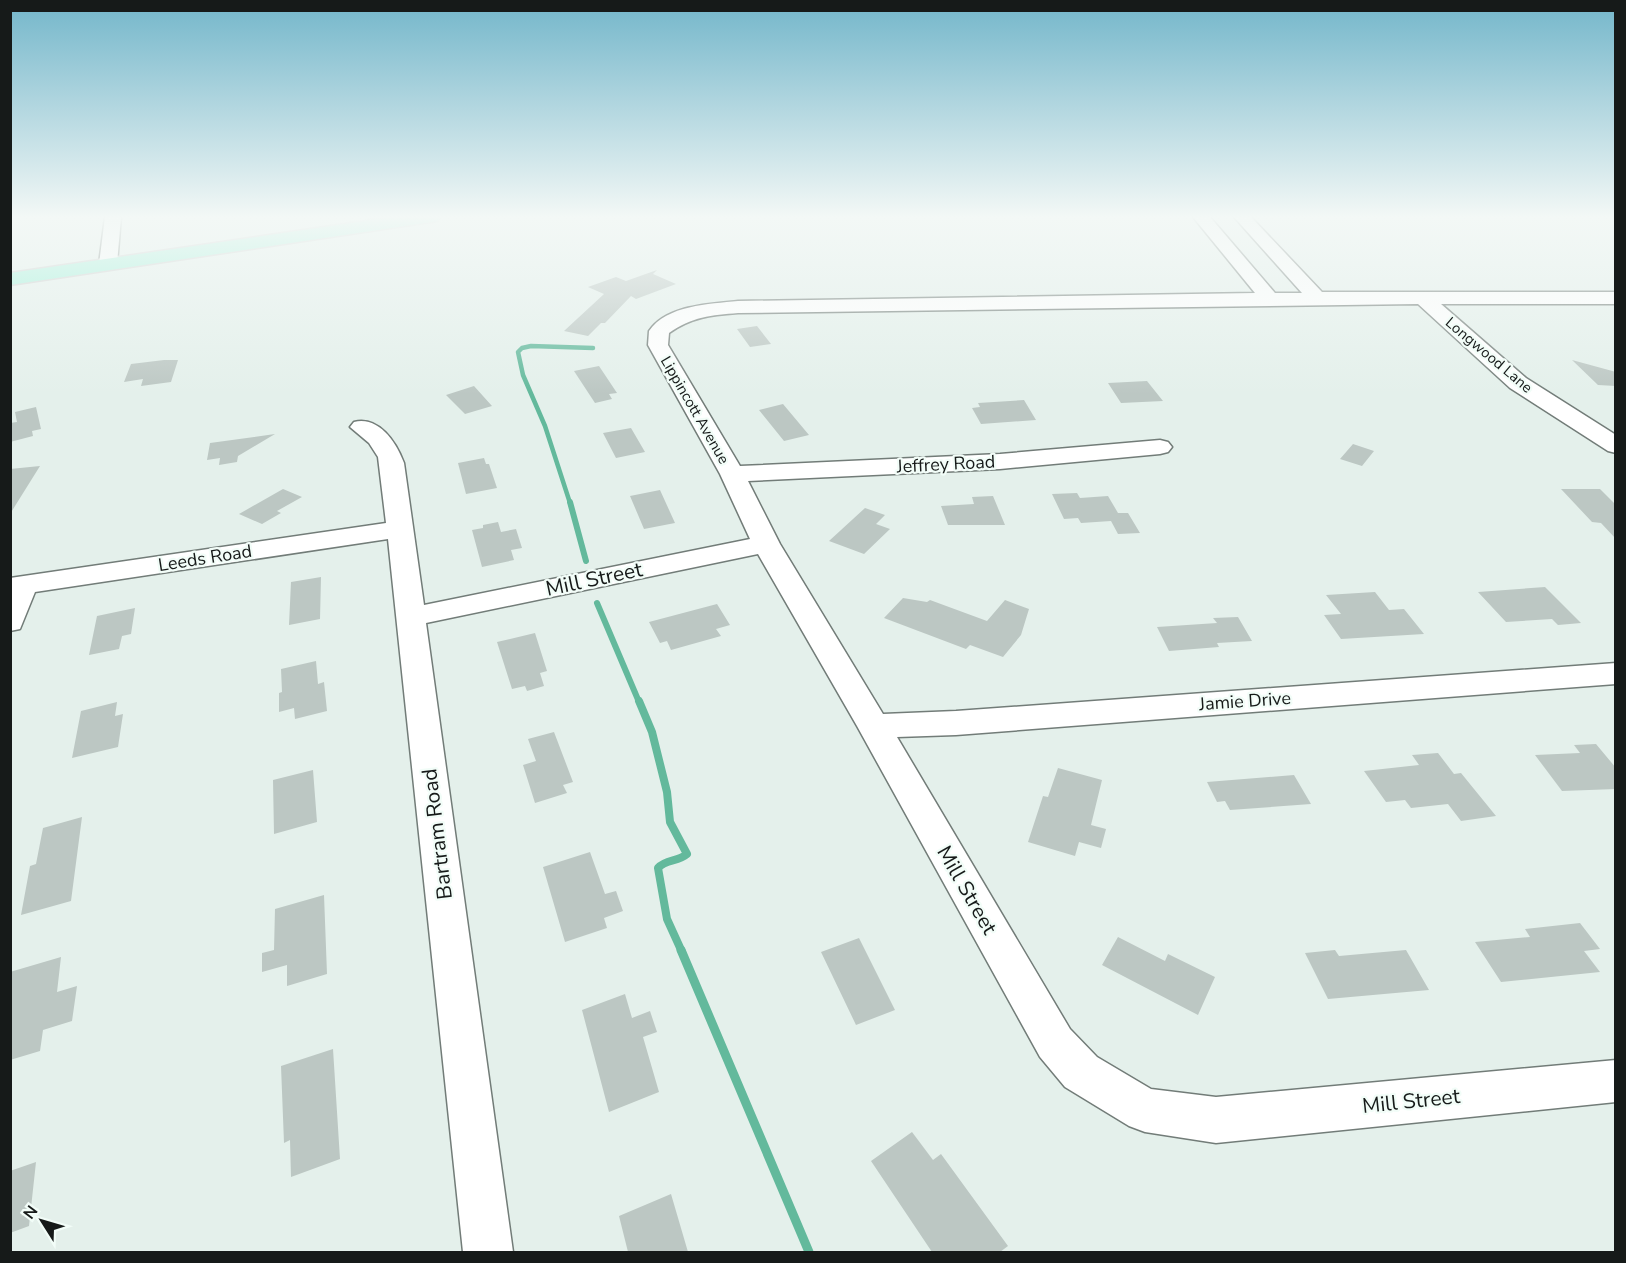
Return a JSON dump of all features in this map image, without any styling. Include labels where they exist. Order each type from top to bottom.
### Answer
[{"type":"main road","points":[[10,279],[30,276]]},
{"type":"street","points":[[1251,276],[1270,299]]},
{"type":"street","points":[[1297,276],[1317,298]]},
{"type":"street","name":"Lippincott Avenue","points":[[765,544],[732,474],[657,345],[659,331],[675,318],[687,313],[738,307],[1317,298],[1425,300],[1616,298]]},
{"type":"street","name":"Longwood Lane","points":[[1425,300],[1518,383],[1616,446]]},
{"type":"street","name":"Bartram Road","points":[[362,427],[378,437],[389,453],[488,1252]]},
{"type":"street","name":"Jeffrey Road","points":[[732,474],[1042,458],[1160,447]]},
{"type":"street","name":"Leeds Road","points":[[17,586],[399,528]]},
{"type":"street","name":"Mill Street","points":[[410,617],[765,544],[874,726],[1055,1043],[1081,1072],[1145,1110],[1216,1120],[1616,1081]]},
{"type":"street","points":[[10,622],[17,586]]},
{"type":"street","name":"Jamie Drive","points":[[874,726],[980,721],[1616,673]]},
{"type":"building","points":[[640,276],[657,276],[676,284],[636,299],[631,296],[605,323],[601,323],[588,336],[564,331],[604,294],[588,287],[616,277],[626,281]]},
{"type":"building","points":[[757,326],[771,344],[750,347],[737,329]]},
{"type":"building","points":[[178,360],[171,382],[141,386],[143,379],[124,382],[131,364]]},
{"type":"building","points":[[1572,360],[1616,372],[1616,386],[1598,385]]},
{"type":"building","points":[[599,366],[617,393],[609,394],[612,399],[595,403],[574,371]]},
{"type":"building","points":[[1147,381],[1163,401],[1121,403],[1108,383]]},
{"type":"building","points":[[474,386],[492,406],[465,414],[446,395]]},
{"type":"building","points":[[1024,400],[1036,420],[981,424],[972,408],[980,407],[978,403]]},
{"type":"building","points":[[783,404],[809,435],[784,441],[759,410]]},
{"type":"building","points":[[36,407],[41,429],[32,431],[33,436],[10,442],[10,423],[17,422],[15,412]]},
{"type":"building","points":[[631,428],[645,452],[616,458],[603,433]]},
{"type":"building","points":[[275,434],[238,456],[237,462],[219,465],[220,458],[207,460],[210,443]]},
{"type":"building","points":[[1353,444],[1374,451],[1362,466],[1340,459]]},
{"type":"building","points":[[484,458],[486,464],[489,464],[497,488],[466,494],[458,463]]},
{"type":"building","points":[[40,466],[10,514],[10,469]]},
{"type":"building","points":[[283,489],[302,497],[277,511],[281,513],[262,524],[239,514]]},
{"type":"building","points":[[1561,489],[1600,489],[1616,505],[1616,539],[1601,523],[1592,522]]},
{"type":"building","points":[[660,490],[675,523],[644,529],[630,496]]},
{"type":"building","points":[[1077,493],[1080,498],[1108,496],[1118,513],[1128,513],[1140,533],[1118,534],[1111,521],[1081,523],[1078,518],[1064,519],[1052,494]]},
{"type":"building","points":[[993,496],[1005,525],[948,525],[941,506],[974,504],[972,497]]},
{"type":"building","points":[[865,508],[885,515],[876,524],[890,529],[864,554],[829,541]]},
{"type":"building","points":[[498,522],[501,532],[516,529],[522,548],[511,550],[514,560],[482,567],[472,530]]},
{"type":"building","points":[[321,577],[320,619],[289,625],[291,582]]},
{"type":"building","points":[[1545,587],[1581,623],[1558,625],[1552,619],[1506,622],[1478,592]]},
{"type":"building","points":[[1375,592],[1389,610],[1404,609],[1424,634],[1341,639],[1324,615],[1341,614],[1326,595]]},
{"type":"building","points":[[903,598],[927,602],[930,600],[987,621],[1005,600],[1029,609],[1021,635],[1003,657],[970,645],[966,649],[884,618]]},
{"type":"building","points":[[717,604],[730,625],[716,629],[721,636],[671,650],[667,641],[660,643],[649,622]]},
{"type":"building","points":[[135,608],[131,634],[122,636],[119,649],[89,655],[97,616]]},
{"type":"building","points":[[1238,617],[1252,641],[1217,643],[1219,647],[1169,651],[1157,627],[1217,623],[1213,618]]},
{"type":"building","points":[[535,633],[547,671],[540,673],[544,686],[527,691],[525,686],[512,689],[497,642]]},
{"type":"building","points":[[316,661],[318,684],[324,682],[327,711],[295,719],[294,708],[279,712],[279,693],[282,692],[281,669]]},
{"type":"building","points":[[117,702],[115,716],[123,714],[118,747],[72,758],[81,711]]},
{"type":"building","points":[[554,732],[573,782],[563,785],[567,793],[535,803],[523,765],[536,761],[528,739]]},
{"type":"building","points":[[1596,744],[1616,768],[1616,789],[1562,791],[1535,755],[1580,753],[1574,745]]},
{"type":"building","points":[[1438,753],[1454,774],[1461,773],[1496,816],[1461,821],[1448,804],[1411,808],[1405,800],[1386,802],[1364,771],[1419,765],[1412,755]]},
{"type":"building","points":[[1058,768],[1102,780],[1091,825],[1106,829],[1101,848],[1079,842],[1075,856],[1028,842],[1043,796],[1048,797]]},
{"type":"building","points":[[313,770],[317,822],[274,834],[273,780]]},
{"type":"building","points":[[1294,775],[1311,804],[1230,810],[1225,801],[1217,802],[1207,782]]},
{"type":"building","points":[[82,817],[71,901],[21,915],[30,866],[36,864],[43,828]]},
{"type":"building","points":[[590,852],[605,894],[616,891],[623,911],[604,918],[607,928],[565,942],[543,867]]},
{"type":"building","points":[[324,895],[327,974],[287,986],[287,965],[262,972],[262,953],[274,950],[275,909]]},
{"type":"building","points":[[1580,923],[1600,949],[1584,951],[1600,972],[1501,982],[1475,942],[1530,937],[1525,929]]},
{"type":"building","points":[[1118,937],[1165,961],[1168,954],[1215,977],[1198,1015],[1102,965]]},
{"type":"building","points":[[859,938],[895,1010],[856,1025],[821,952]]},
{"type":"building","points":[[1335,950],[1339,956],[1406,950],[1429,990],[1328,999],[1305,953]]},
{"type":"building","points":[[61,957],[57,992],[77,986],[72,1021],[43,1030],[40,1051],[10,1060],[10,972]]},
{"type":"building","points":[[625,994],[632,1018],[650,1011],[657,1032],[643,1037],[659,1092],[609,1112],[582,1010]]},
{"type":"building","points":[[333,1049],[340,1159],[291,1177],[290,1140],[284,1143],[281,1066]]},
{"type":"building","points":[[912,1132],[933,1160],[941,1154],[1008,1246],[1000,1252],[932,1252],[871,1161]]},
{"type":"building","points":[[36,1162],[29,1226],[10,1233],[10,1171]]},
{"type":"building","points":[[671,1194],[688,1252],[628,1252],[619,1216]]},
{"type":"waterway","points":[[570,503],[545,426],[523,375],[518,352],[522,348],[531,346],[593,348]]},
{"type":"waterway","points":[[570,502],[586,561]]},
{"type":"waterway","points":[[597,603],[639,702]]},
{"type":"waterway","points":[[639,701],[652,732],[667,792],[670,822],[687,854],[658,868],[667,919],[682,952]]},
{"type":"waterway","points":[[681,950],[809,1252]]}]
